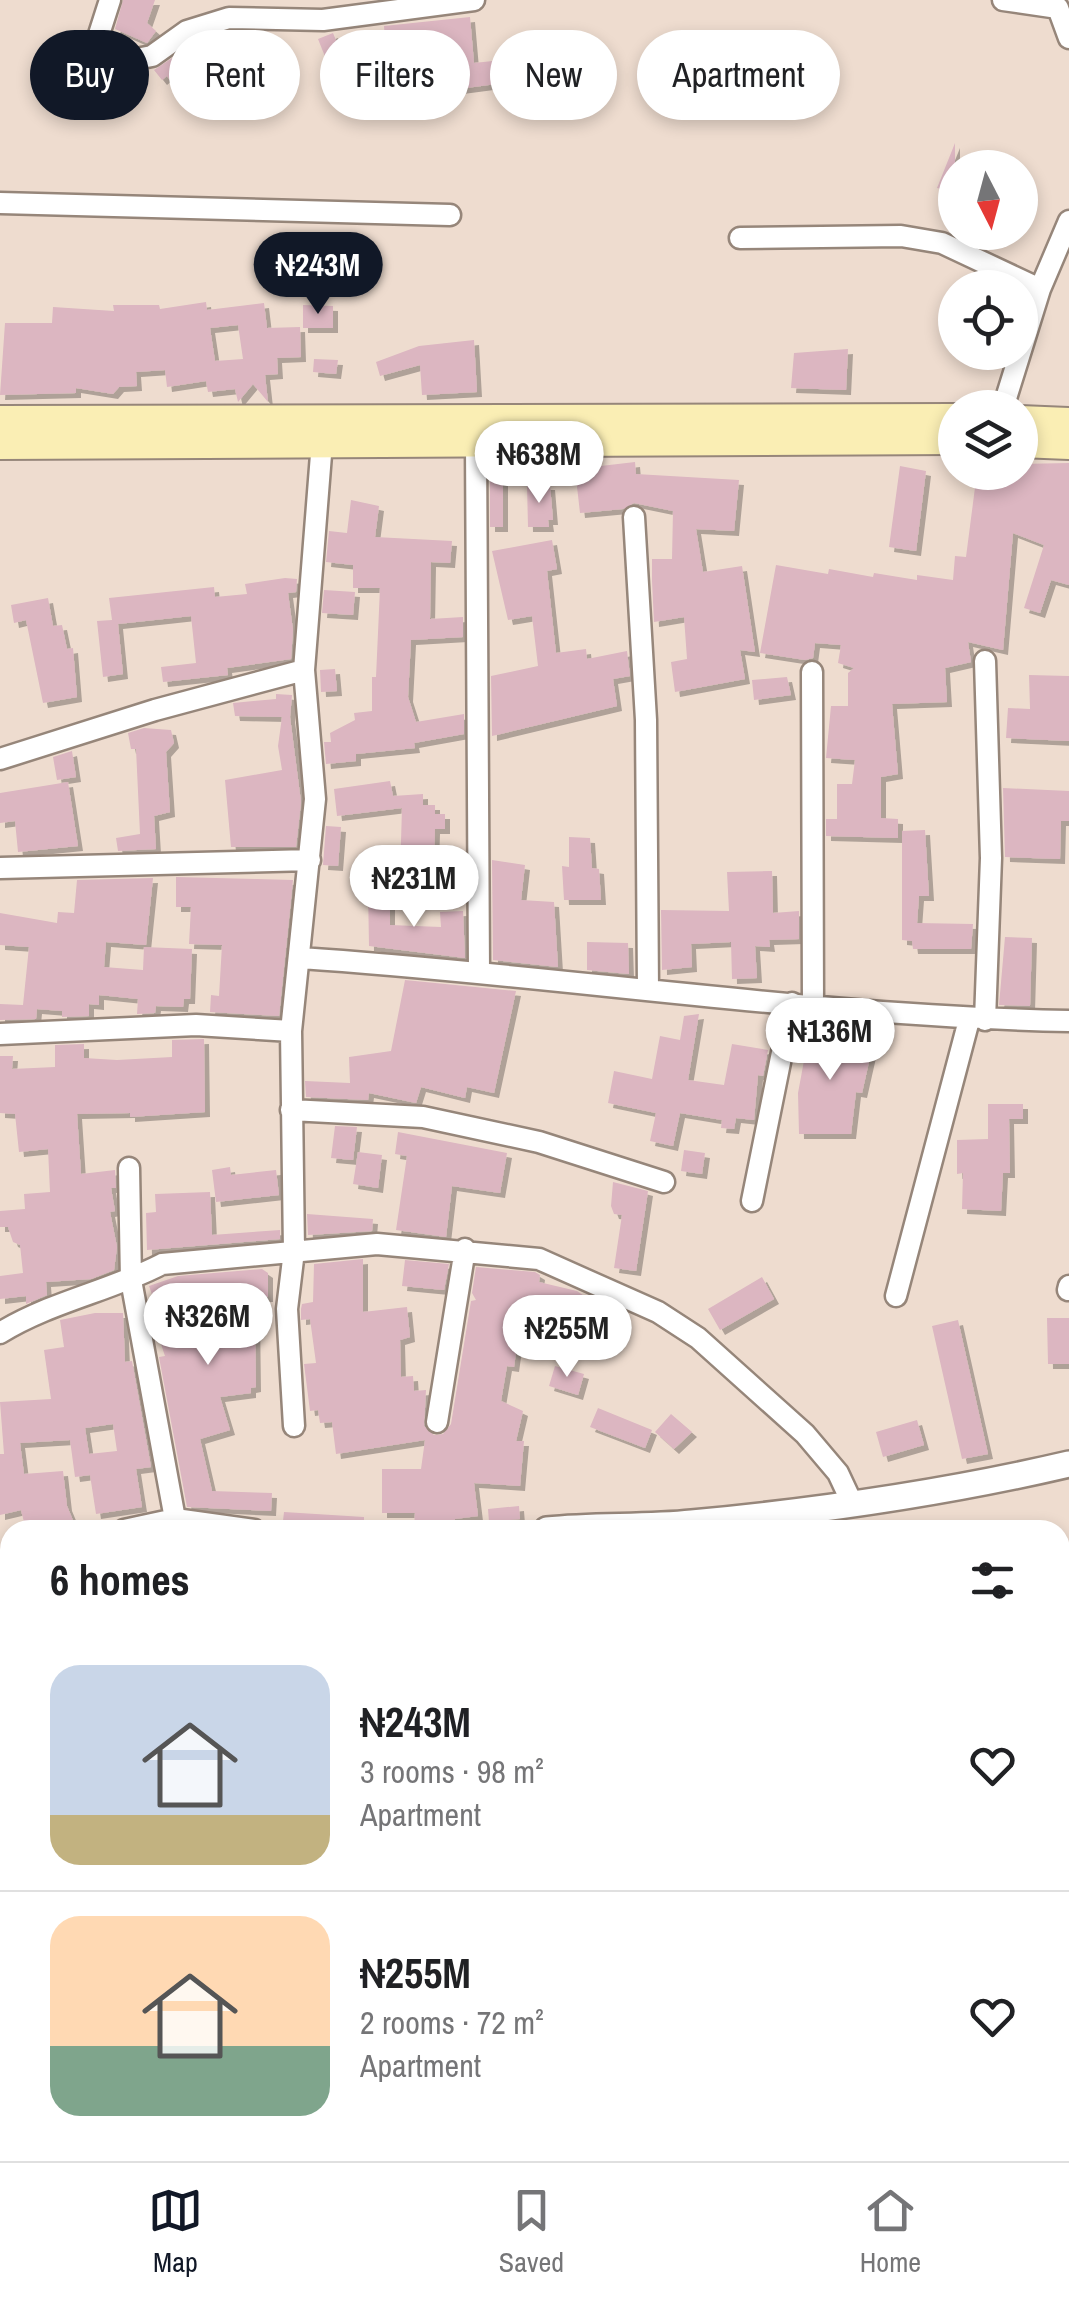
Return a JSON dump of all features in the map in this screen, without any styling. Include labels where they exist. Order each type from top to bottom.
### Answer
[{"type":"main road","points":[[0,420],[938,418]]},
{"type":"main road","points":[[1038,421],[1069,422]]},
{"type":"main road","points":[[0,445],[938,440]]},
{"type":"main road","points":[[1038,444],[1069,445]]},
{"type":"street","points":[[110,0],[94,53],[110,64],[152,56],[187,32],[230,18],[323,20],[474,0]]},
{"type":"street","points":[[344,0],[386,13]]},
{"type":"street","points":[[1003,0],[1060,4],[1069,38]]},
{"type":"street","points":[[0,203],[450,215]]},
{"type":"street","points":[[1009,390],[1040,289],[1069,221]]},
{"type":"street","points":[[740,238],[901,236],[942,243],[1040,289]]},
{"type":"street","points":[[294,1426],[287,1310],[294,1252],[291,1031],[315,799],[304,670],[322,442]]},
{"type":"street","points":[[476,444],[479,970]]},
{"type":"street","points":[[634,517],[646,720],[648,989]]},
{"type":"street","points":[[896,1296],[977,1020],[991,858],[985,661]]},
{"type":"street","points":[[0,759],[155,710],[304,670]]},
{"type":"street","points":[[752,1201],[803,1005],[812,672]]},
{"type":"street","points":[[0,868],[310,860]]},
{"type":"street","points":[[301,958],[479,970],[977,1020],[1069,1021]]},
{"type":"street","points":[[0,1034],[196,1025],[291,1031]]},
{"type":"street","points":[[291,1110],[423,1117],[539,1142],[664,1182]]},
{"type":"street","points":[[129,1168],[131,1280],[175,1518]]},
{"type":"street","points":[[0,1333],[22,1319],[131,1280],[162,1264],[377,1244],[539,1259],[658,1312],[698,1338],[805,1434],[838,1473],[853,1505]]},
{"type":"street","points":[[438,1422],[465,1250]]},
{"type":"street","points":[[724,1520],[970,1487],[1069,1464]]},
{"type":"street","points":[[166,1520],[188,1520]]},
{"type":"building","points":[[123,0],[155,0],[147,23],[156,31],[149,40],[149,30],[115,29]]},
{"type":"building","points":[[470,17],[474,63],[490,61],[490,85],[470,87],[470,30],[384,30],[384,26]]},
{"type":"building","points":[[169,60],[169,79],[162,80],[154,70]]},
{"type":"building","points":[[206,302],[207,310],[264,303],[267,328],[300,327],[301,357],[277,358],[278,374],[265,375],[268,402],[253,384],[238,402],[235,389],[208,392],[206,381],[167,387],[165,370],[136,372],[137,386],[119,387],[113,394],[76,388],[76,393],[0,395],[5,323],[52,323],[53,307],[114,311],[113,305],[159,305],[160,309]],"holes":[[[238,325],[243,359],[215,361],[210,328]]]},
{"type":"building","points":[[303,305],[333,306],[333,328],[303,328]]},
{"type":"building","points":[[474,340],[477,392],[422,395],[420,365],[380,376],[376,362],[419,346]]},
{"type":"building","points":[[848,349],[846,390],[791,388],[794,353]]},
{"type":"building","points":[[314,359],[338,360],[336,374],[313,372]]},
{"type":"building","points":[[490,461],[503,461],[503,527],[490,527]]},
{"type":"building","points":[[635,462],[636,474],[739,480],[734,531],[696,529],[703,572],[742,566],[755,652],[740,650],[745,679],[675,692],[671,662],[687,659],[684,617],[654,622],[652,581],[652,559],[672,559],[673,511],[634,503],[623,509],[580,513],[575,469]]},
{"type":"building","points":[[1069,463],[1069,585],[1051,580],[1040,613],[1024,608],[1044,545],[1013,533],[1003,650],[968,642],[971,662],[945,668],[947,702],[892,704],[898,774],[881,777],[881,818],[898,819],[898,838],[826,836],[826,819],[837,819],[837,784],[852,784],[855,760],[826,758],[831,706],[848,706],[848,673],[854,668],[838,663],[841,645],[815,643],[813,658],[805,660],[760,653],[776,565],[828,574],[829,569],[873,577],[874,573],[917,580],[917,575],[953,580],[955,556],[966,557],[975,490],[1038,490],[1038,464]]},
{"type":"building","points":[[900,466],[926,471],[916,551],[889,547]]},
{"type":"building","points":[[527,485],[550,485],[553,520],[548,520],[549,527],[528,527]]},
{"type":"building","points":[[351,500],[379,506],[375,537],[452,541],[450,563],[431,562],[430,619],[463,617],[463,637],[411,640],[408,697],[416,722],[464,714],[464,734],[414,743],[415,748],[356,754],[356,761],[326,764],[324,742],[331,742],[330,733],[355,720],[354,713],[372,711],[372,677],[376,677],[380,588],[353,588],[353,565],[326,562],[329,531],[347,533]]},
{"type":"building","points":[[552,540],[557,569],[547,571],[556,653],[586,649],[587,659],[627,651],[630,676],[613,679],[617,706],[492,736],[491,676],[538,666],[532,616],[508,620],[492,551]]},
{"type":"building","points":[[297,579],[296,592],[288,593],[293,630],[291,659],[227,668],[228,675],[163,682],[161,667],[196,663],[191,616],[118,624],[123,674],[103,677],[97,621],[112,620],[109,598],[214,587],[215,597],[247,594],[245,584]]},
{"type":"building","points":[[324,590],[355,592],[353,615],[322,613]]},
{"type":"building","points":[[48,598],[53,626],[62,625],[67,649],[73,648],[77,697],[43,703],[26,620],[14,623],[11,605]]},
{"type":"building","points":[[335,669],[337,691],[321,692],[320,670]]},
{"type":"building","points":[[1029,675],[1069,676],[1069,741],[1006,738],[1008,708],[1030,709]]},
{"type":"building","points":[[787,677],[791,695],[754,700],[752,680]]},
{"type":"building","points":[[276,694],[292,695],[290,717],[301,802],[296,847],[231,847],[225,780],[282,770],[278,746],[282,717],[235,716],[233,703],[276,699]]},
{"type":"building","points":[[144,728],[171,730],[174,743],[166,752],[170,812],[154,816],[156,849],[118,851],[116,838],[140,834],[136,749],[131,749],[128,733]]},
{"type":"building","points":[[72,751],[76,777],[57,780],[53,757]]},
{"type":"building","points":[[390,781],[393,796],[423,794],[423,805],[435,805],[435,814],[445,814],[445,829],[435,829],[434,859],[463,859],[463,878],[400,874],[402,808],[337,816],[334,789]]},
{"type":"building","points":[[68,782],[78,846],[18,852],[15,821],[0,823],[0,793]]},
{"type":"building","points":[[1003,788],[1069,791],[1069,821],[1061,821],[1060,859],[1005,857]]},
{"type":"building","points":[[326,826],[341,827],[338,866],[323,865]]},
{"type":"building","points":[[925,830],[929,896],[919,896],[917,923],[973,924],[971,949],[913,949],[912,941],[902,940],[902,831]]},
{"type":"building","points":[[569,837],[590,838],[592,868],[599,869],[601,900],[564,900],[562,866],[569,867]]},
{"type":"building","points":[[492,860],[525,865],[521,900],[554,902],[558,967],[493,960]]},
{"type":"building","points":[[772,871],[773,913],[799,911],[799,939],[769,940],[770,947],[755,946],[757,978],[732,979],[731,942],[691,944],[692,967],[662,970],[661,910],[729,911],[727,872]]},
{"type":"building","points":[[176,877],[293,880],[279,1016],[210,1012],[211,995],[219,996],[222,945],[189,944],[191,907],[176,907]]},
{"type":"building","points":[[153,878],[146,945],[106,942],[104,967],[143,970],[144,947],[192,949],[190,999],[184,999],[183,1007],[156,1006],[155,1013],[137,1014],[138,999],[99,995],[99,1005],[89,1004],[89,1016],[62,1017],[62,1011],[37,1009],[36,1019],[0,1020],[0,1004],[23,1005],[29,947],[0,945],[0,913],[57,923],[58,912],[74,913],[77,880]]},
{"type":"building","points":[[368,889],[390,889],[390,925],[441,927],[440,912],[463,911],[465,958],[369,946]]},
{"type":"building","points":[[1005,937],[1032,938],[1030,1006],[999,1005]]},
{"type":"building","points":[[587,942],[628,943],[629,974],[587,970]]},
{"type":"building","points":[[405,980],[516,991],[494,1093],[467,1087],[465,1098],[421,1087],[416,1103],[369,1093],[368,1100],[306,1097],[305,1081],[350,1083],[349,1057],[391,1051]]},
{"type":"building","points":[[699,1014],[688,1080],[724,1085],[732,1044],[768,1050],[763,1076],[758,1075],[754,1120],[736,1118],[734,1129],[721,1128],[722,1120],[680,1113],[673,1146],[650,1141],[656,1113],[608,1103],[614,1071],[652,1079],[660,1036],[680,1040],[684,1016]]},
{"type":"building","points":[[811,1023],[839,1029],[841,1045],[871,1053],[862,1093],[856,1092],[851,1134],[799,1134],[798,1093]]},
{"type":"building","points":[[204,1039],[205,1112],[130,1117],[130,1113],[77,1114],[81,1174],[115,1170],[116,1188],[111,1188],[115,1211],[110,1212],[117,1247],[114,1270],[91,1279],[46,1282],[47,1295],[26,1304],[26,1296],[0,1299],[0,1276],[23,1273],[20,1245],[13,1242],[8,1227],[0,1227],[0,1211],[25,1209],[24,1194],[50,1192],[48,1149],[19,1152],[15,1114],[0,1113],[0,1056],[13,1056],[12,1069],[55,1067],[55,1045],[84,1044],[84,1058],[117,1060],[172,1057],[172,1040]]},
{"type":"building","points":[[988,1104],[1023,1104],[1023,1119],[1009,1119],[1010,1173],[1003,1173],[1001,1211],[962,1209],[963,1173],[957,1174],[957,1140],[988,1139]]},
{"type":"building","points":[[335,1126],[357,1127],[353,1160],[331,1158]]},
{"type":"building","points":[[398,1132],[507,1153],[500,1193],[452,1186],[446,1237],[396,1230],[407,1156],[395,1154]]},
{"type":"building","points":[[684,1150],[705,1153],[702,1174],[681,1171]]},
{"type":"building","points":[[358,1152],[382,1155],[378,1188],[353,1184]]},
{"type":"building","points":[[230,1167],[231,1175],[276,1170],[279,1195],[216,1202],[212,1170]]},
{"type":"building","points":[[613,1182],[648,1191],[636,1271],[614,1268],[622,1215],[614,1214],[611,1206]]},
{"type":"building","points":[[210,1192],[212,1235],[280,1230],[280,1239],[147,1250],[146,1213],[156,1212],[155,1194]]},
{"type":"building","points":[[307,1214],[373,1219],[372,1231],[308,1235]]},
{"type":"building","points":[[363,1259],[363,1312],[407,1307],[410,1337],[400,1340],[401,1377],[413,1376],[414,1391],[426,1390],[424,1426],[434,1435],[443,1434],[451,1424],[471,1301],[476,1300],[472,1293],[476,1267],[535,1272],[540,1275],[539,1282],[577,1291],[600,1307],[591,1333],[530,1317],[527,1338],[518,1338],[514,1367],[507,1366],[501,1401],[523,1411],[516,1441],[524,1441],[520,1486],[474,1483],[478,1516],[414,1520],[415,1513],[382,1513],[382,1469],[421,1469],[425,1440],[336,1454],[332,1422],[320,1423],[318,1410],[310,1411],[304,1364],[316,1363],[310,1319],[301,1320],[302,1304],[313,1302],[314,1264]]},
{"type":"building","points":[[405,1260],[449,1264],[444,1290],[402,1286]]},
{"type":"building","points":[[262,1269],[268,1273],[268,1297],[263,1297],[263,1312],[255,1312],[256,1387],[251,1388],[251,1393],[220,1397],[230,1430],[200,1439],[212,1491],[272,1493],[271,1511],[187,1507],[159,1357],[165,1356],[151,1314],[158,1312],[149,1286],[178,1276]]},
{"type":"building","points":[[762,1277],[774,1299],[720,1330],[708,1309]]},
{"type":"building","points":[[95,1313],[123,1313],[125,1362],[132,1361],[151,1467],[136,1469],[142,1507],[96,1514],[90,1475],[75,1477],[70,1440],[20,1443],[24,1474],[63,1471],[73,1520],[24,1520],[21,1510],[0,1515],[0,1454],[4,1454],[0,1402],[51,1399],[44,1350],[64,1347],[60,1320]],"holes":[[[113,1424],[117,1451],[89,1454],[85,1428]]]},
{"type":"building","points":[[1047,1318],[1069,1318],[1069,1364],[1048,1364]]},
{"type":"building","points":[[958,1320],[988,1454],[962,1459],[932,1326]]},
{"type":"building","points":[[555,1366],[584,1374],[578,1395],[549,1386]]},
{"type":"building","points":[[598,1408],[652,1430],[645,1448],[590,1427]]},
{"type":"building","points":[[671,1414],[692,1432],[674,1449],[655,1432]]},
{"type":"building","points":[[917,1420],[924,1445],[883,1457],[876,1432]]},
{"type":"building","points":[[519,1506],[520,1519],[489,1520],[488,1509]]},
{"type":"building","points":[[284,1512],[364,1517],[364,1520],[283,1520]]}]
